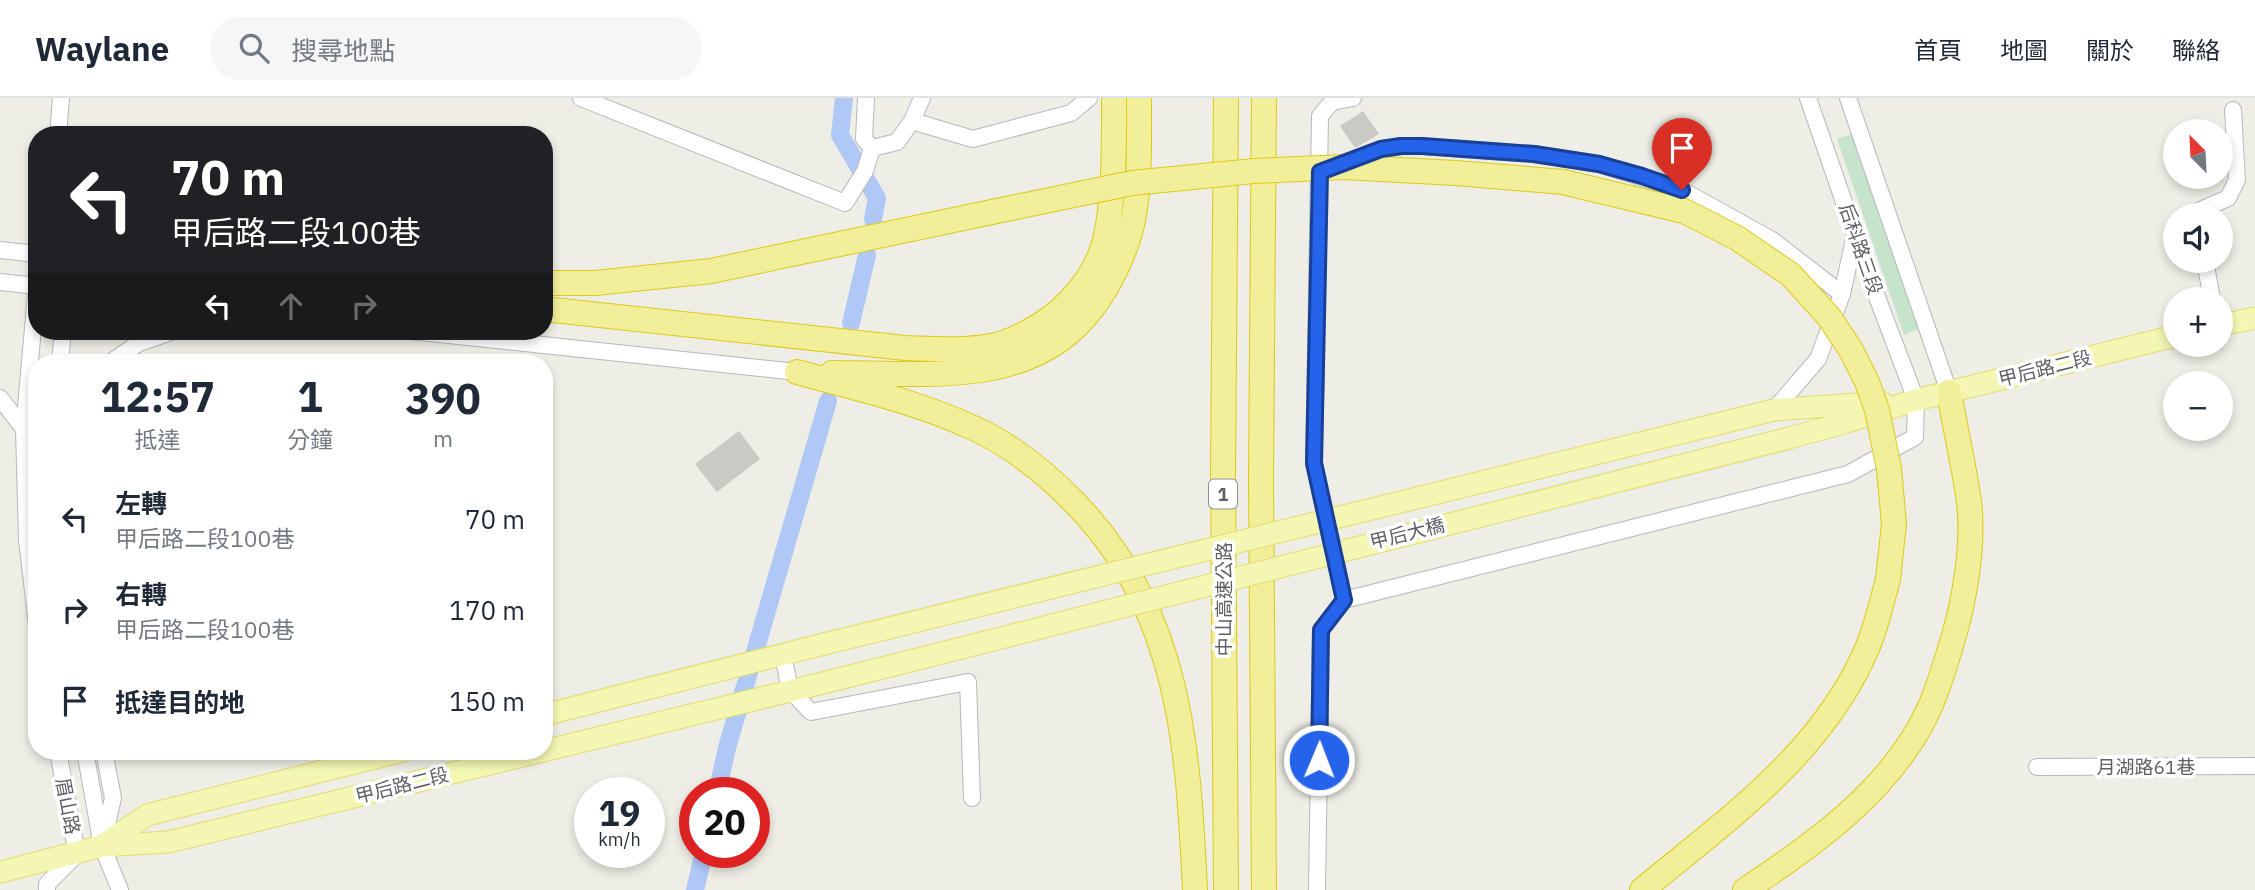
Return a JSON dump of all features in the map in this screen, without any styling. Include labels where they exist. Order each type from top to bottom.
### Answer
[{"type":"highway","points":[[553,310],[905,348],[960,350],[994,346],[1024,334],[1050,318],[1075,296],[1093,270],[1102,248],[1109,218],[1114,98]]},
{"type":"highway","points":[[797,372],[956,373],[1010,363],[1037,353],[1061,339],[1078,323],[1111,282],[1129,236],[1135,210],[1139,98]]},
{"type":"highway","name":"中山高速公路","points":[[1226,98],[1223,474],[1226,890]]},
{"type":"highway","name":"中山高速公路","points":[[1264,98],[1261,466],[1264,890]]},
{"type":"highway","points":[[553,283],[595,283],[711,271],[1132,183],[1254,171],[1344,167],[1563,182],[1684,211],[1737,238],[1791,275],[1829,317],[1851,350],[1867,382],[1877,410],[1889,469],[1894,524],[1888,579],[1868,646],[1848,685],[1817,731],[1783,770],[1741,810],[1642,890]]},
{"type":"highway","points":[[797,372],[924,408],[971,426],[1048,475],[1102,533],[1130,573],[1149,610],[1164,650],[1180,721],[1190,785],[1195,890]]},
{"type":"highway","points":[[1745,890],[1824,835],[1861,800],[1891,768],[1928,710],[1958,621],[1969,547],[1969,504],[1949,392]]},
{"type":"main road","points":[[2233,323],[2255,318]]},
{"type":"main road","name":"甲后路二段","points":[[1788,438],[1916,400],[2163,339]]},
{"type":"main road","name":"甲后路二段","points":[[1774,410],[1916,400]]},
{"type":"main road","name":"甲后大橋","points":[[783,655],[1774,410]]},
{"type":"main road","name":"甲后大橋","points":[[823,683],[1788,438]]},
{"type":"main road","points":[[553,713],[783,655]]},
{"type":"main road","name":"甲后路二段","points":[[553,748],[823,683]]},
{"type":"main road","name":"甲后路二段","points":[[102,846],[147,815],[366,760]]},
{"type":"main road","name":"甲后路二段","points":[[0,872],[102,846],[168,842],[504,760]]},
{"type":"street","points":[[59,126],[61,98]]},
{"type":"street","points":[[581,98],[845,203],[865,171],[872,148]]},
{"type":"street","points":[[866,98],[864,139],[872,148]]},
{"type":"street","points":[[872,148],[897,142],[912,121],[922,98]]},
{"type":"street","points":[[912,121],[974,139],[1071,113],[1089,98]]},
{"type":"street","points":[[1344,600],[1314,463],[1320,117],[1332,102],[1353,98]]},
{"type":"street","name":"后科路三段","points":[[1808,98],[1916,400]]},
{"type":"street","name":"后科路三段","points":[[1848,98],[1949,392]]},
{"type":"street","points":[[2217,203],[2228,198],[2237,180],[2233,110]]},
{"type":"street","points":[[1320,172],[1381,149],[1401,146],[1534,154],[1599,164],[1682,190],[1772,240],[1842,294]]},
{"type":"street","points":[[1774,410],[1818,359],[1842,294],[1855,233]]},
{"type":"street","points":[[0,250],[28,253]]},
{"type":"street","points":[[0,282],[28,284]]},
{"type":"street","points":[[123,354],[148,340]]},
{"type":"street","points":[[496,340],[797,372]]},
{"type":"street","points":[[28,381],[24,429],[28,548]]},
{"type":"street","points":[[0,398],[24,429]]},
{"type":"street","points":[[1317,890],[1321,630],[1344,600],[1848,474],[1915,437],[1916,400]]},
{"type":"street","points":[[783,655],[790,690],[811,712],[968,682],[972,798]]},
{"type":"street","name":"眉山路","points":[[47,890],[47,884],[77,854],[60,760]]},
{"type":"street","name":"眉山路","points":[[87,760],[102,846],[120,890]]},
{"type":"street","points":[[102,846],[113,798],[106,760]]},
{"type":"street","name":"月湖路61巷","points":[[2037,767],[2255,766]]},
{"type":"green space","points":[[1851,134],[1918,329],[1904,335],[1837,139]]},
{"type":"building","points":[[1363,111],[1379,134],[1355,148],[1340,126]]},
{"type":"building","points":[[739,431],[760,459],[717,492],[695,464]]},
{"type":"waterway","points":[[844,98],[840,135],[877,198],[873,219]]},
{"type":"waterway","points":[[851,323],[867,255]]},
{"type":"waterway","points":[[721,777],[828,401]]},
{"type":"waterway","points":[[695,890],[700,868]]},
{"type":"route","points":[[1319,760],[1321,630],[1344,600],[1314,463],[1320,172],[1381,149],[1422,146],[1534,154],[1599,164],[1682,190]]}]
